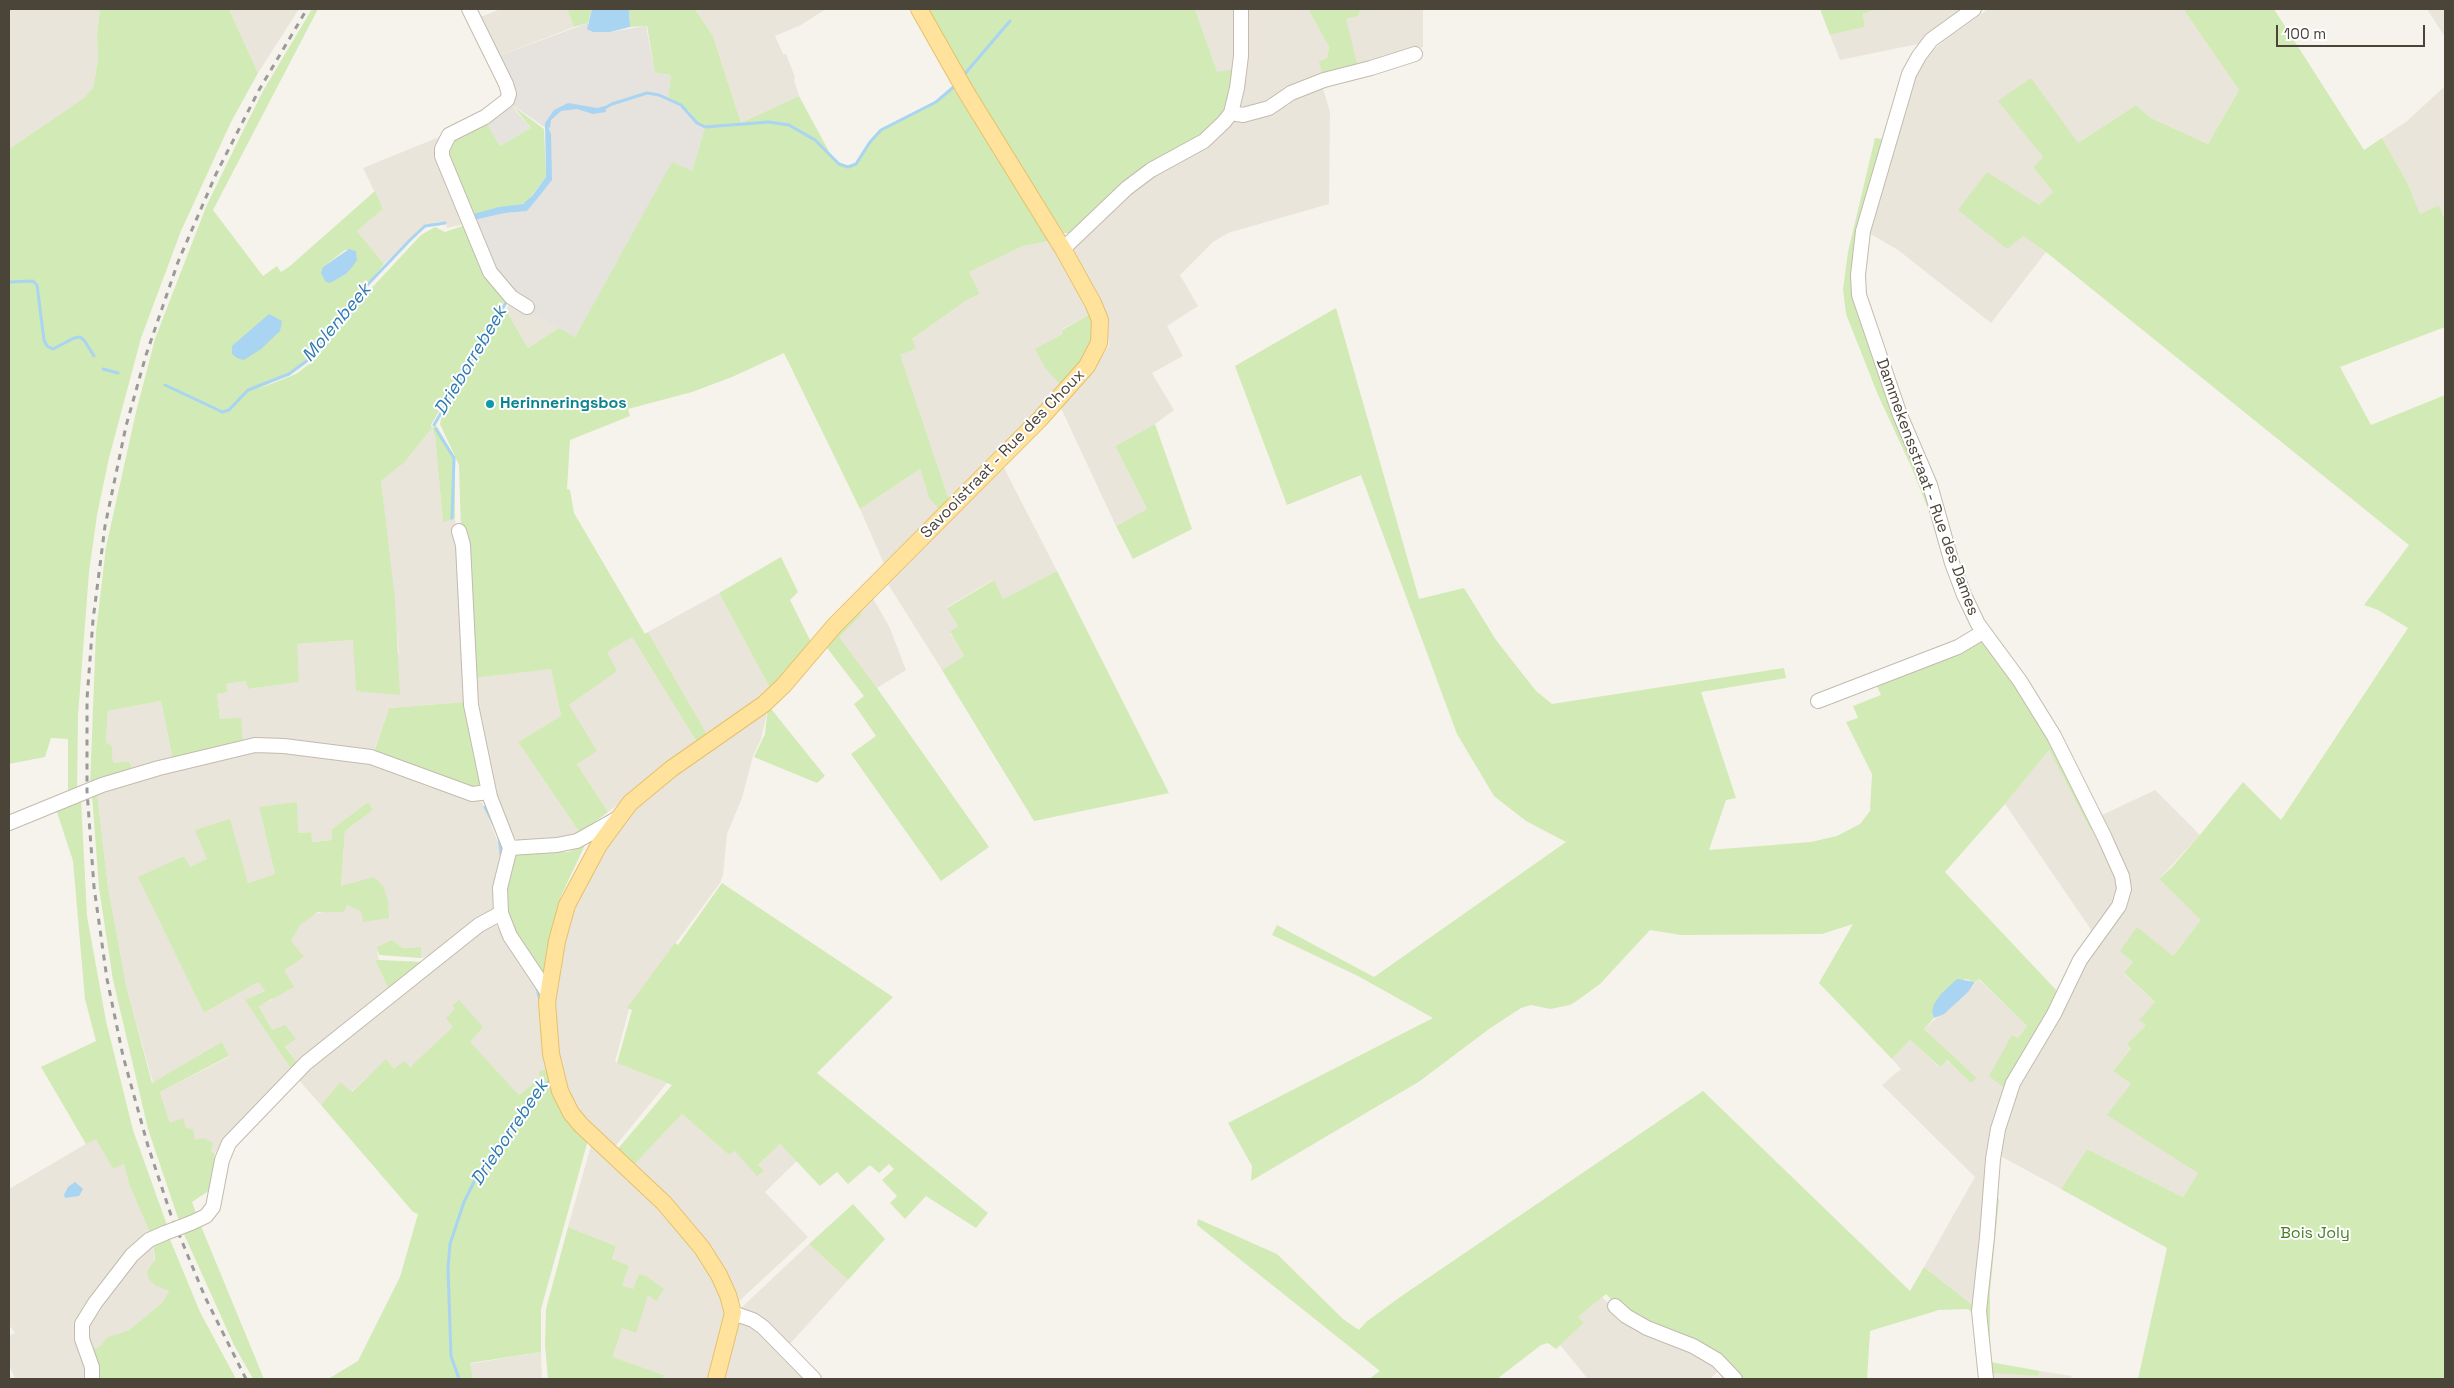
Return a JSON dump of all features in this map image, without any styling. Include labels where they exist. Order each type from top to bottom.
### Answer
[{"type":"main road","name":"Savooistraat - Rue des Choux","points":[[716,1379],[730,1331],[733,1313],[728,1294],[718,1275],[702,1248],[682,1222],[591,1136],[564,1102],[551,1054],[548,993],[557,941],[567,905],[599,845],[618,818],[643,790],[771,698],[834,625],[1011,450],[1087,366],[1099,343],[1100,320],[1093,303],[1063,249],[966,92],[919,9]]},
{"type":"street","points":[[469,9],[506,84],[508,100],[485,117],[449,135],[442,149],[442,156],[490,272],[511,297],[527,307]]},
{"type":"street","points":[[1063,249],[1128,188],[1151,170],[1204,141],[1216,131],[1230,113],[1238,88],[1241,9]]},
{"type":"street","name":"Dammekensstraat - Rue des Dames","points":[[1974,9],[1931,40],[1909,74],[1863,231],[1858,284],[1862,311],[1900,414],[1930,484],[1958,581],[1983,632],[2020,681],[2054,736],[2104,836],[2122,876],[2124,888],[2119,906],[2080,960],[2054,1014],[2013,1083],[1998,1128],[1992,1159],[1987,1237],[1979,1311],[1986,1379]]},
{"type":"street","points":[[1230,113],[1243,115],[1269,108],[1291,93],[1324,80],[1415,54]]},
{"type":"street","points":[[459,531],[463,545],[471,698],[489,792],[510,848],[500,888],[501,913],[510,936],[548,993]]},
{"type":"street","points":[[1818,701],[1958,647],[1983,632]]},
{"type":"street","points":[[9,823],[102,785],[159,768],[255,745],[284,746],[371,757],[472,794],[489,792]]},
{"type":"street","name":"Savooistraat - Rue des Choux","points":[[510,848],[557,845],[577,841],[618,818]]},
{"type":"street","points":[[92,1379],[92,1367],[82,1339],[82,1324],[116,1274],[132,1255],[149,1240],[191,1224],[206,1216],[213,1207],[222,1160],[230,1143],[306,1063],[478,925],[501,913]]},
{"type":"street","points":[[1615,1306],[1626,1316],[1647,1328],[1693,1346],[1717,1360],[1735,1379]]},
{"type":"street","points":[[733,1313],[752,1320],[763,1327],[814,1379]]},
{"type":"shaded area","points":[[9,9],[100,9],[97,34],[98,60],[93,88],[84,99],[9,149]]},
{"type":"shaded area","points":[[229,9],[299,9],[258,73]]},
{"type":"shaded area","points":[[501,9],[567,9],[574,27],[496,57],[477,18]]},
{"type":"shaded area","points":[[695,9],[826,9],[801,25],[775,36],[783,54],[786,54],[795,77],[794,80],[799,96],[741,123],[713,36]]},
{"type":"shaded area","points":[[1195,9],[1236,9],[1234,69],[1217,73]]},
{"type":"shaded area","points":[[1245,9],[1308,9],[1329,47],[1323,76],[1274,100],[1235,112]]},
{"type":"shaded area","points":[[1361,9],[1423,9],[1423,47],[1371,67],[1358,67],[1345,19],[1358,16]]},
{"type":"shaded area","points":[[1876,9],[1967,9],[1918,44],[1840,60],[1830,35],[1865,27],[1863,14]]},
{"type":"shaded area","points":[[1988,9],[2183,9],[2239,90],[2208,144],[2151,118],[2136,105],[2078,143],[1999,101],[2043,157],[2033,167],[2053,192],[2039,205],[2023,236],[2046,252],[1991,323],[1898,250],[1869,233],[1915,73],[1922,60],[1945,40]]},
{"type":"shaded area","points":[[2427,9],[2445,9],[2445,37]]},
{"type":"shaded area","points":[[588,23],[588,29],[610,32],[646,26],[655,73],[671,75],[668,100],[688,110],[697,123],[705,127],[692,171],[672,163],[575,337],[528,311],[496,276],[474,220],[505,213],[527,211],[551,181],[550,131],[514,106],[515,110],[531,128],[500,146],[486,122],[513,106],[512,95],[496,57]]},
{"type":"shaded area","points":[[1322,85],[1330,112],[1329,204],[1228,233],[1213,242],[1180,275],[1198,306],[1167,326],[1183,356],[1152,373],[1174,410],[1155,424],[1115,446],[1147,509],[1116,526],[1060,406],[1091,372],[1109,346],[1106,316],[1073,252],[1075,242],[1140,183],[1232,122]]},
{"type":"shaded area","points":[[2445,86],[2445,220],[2439,205],[2420,214],[2408,184],[2382,138],[2407,121]]},
{"type":"shaded area","points":[[449,133],[464,224],[447,228],[446,222],[437,222],[422,228],[384,264],[357,231],[383,209],[363,168]]},
{"type":"shaded area","points":[[1049,241],[1090,314],[1062,329],[1064,334],[1062,386],[950,503],[899,355],[903,354],[912,339],[967,300],[980,294],[969,272],[1023,246]]},
{"type":"shaded area","points":[[512,301],[559,328],[528,348],[506,310]]},
{"type":"shaded area","points":[[432,428],[435,436],[443,521],[455,519],[457,535],[466,702],[389,708],[373,754],[243,743],[220,719],[217,694],[228,692],[226,684],[246,681],[248,689],[299,682],[296,644],[354,640],[399,653],[381,481],[405,462]]},
{"type":"shaded area","points":[[1003,466],[1057,571],[1003,599],[993,580],[947,607],[958,626],[950,633],[964,656],[942,670],[886,581]]},
{"type":"shaded area","points":[[920,469],[929,498],[941,512],[885,566],[860,509]]},
{"type":"shaded area","points":[[719,593],[771,690],[708,736],[648,632]]},
{"type":"shaded area","points":[[871,595],[889,626],[906,670],[877,688],[838,637],[862,614],[856,608]]},
{"type":"shaded area","points":[[632,637],[698,744],[608,812],[577,764],[569,705],[616,671],[606,652]]},
{"type":"shaded area","points":[[551,668],[561,716],[518,742],[580,833],[571,837],[519,841],[511,834],[497,802],[476,707],[473,678]]},
{"type":"shaded area","points":[[161,701],[173,760],[133,771],[113,764],[112,746],[106,742],[108,711]]},
{"type":"shaded area","points":[[766,708],[766,718],[761,739],[753,756],[742,798],[727,834],[723,875],[720,883],[628,1008],[615,1062],[667,1083],[613,1149],[565,1096],[553,1019],[565,931],[590,869],[618,827],[662,783]]},
{"type":"shaded area","points":[[260,749],[363,761],[426,786],[482,802],[503,855],[494,908],[431,957],[421,958],[421,947],[403,948],[392,940],[377,952],[379,960],[375,960],[390,992],[299,1065],[285,1045],[296,1038],[272,1031],[259,1005],[272,1000],[284,970],[291,941],[301,924],[309,916],[346,905],[389,918],[341,887],[345,831],[373,810],[368,802],[332,829],[332,840],[311,842],[311,832],[298,833],[259,807],[275,874],[248,883],[229,819],[208,859],[190,867],[184,856],[139,878],[204,1013],[258,982],[265,991],[246,1000],[291,1069],[215,1153],[211,1152],[213,1143],[195,1140],[186,1128],[170,1123],[160,1092],[229,1057],[222,1043],[153,1083],[126,985],[108,887],[97,794],[134,780]]},
{"type":"shaded area","points":[[2049,750],[2091,831],[2096,828],[2120,884],[2120,892],[2094,934],[2005,804]]},
{"type":"shaded area","points":[[2155,790],[2200,835],[2159,879],[2202,920],[2172,957],[2153,940],[2121,951],[2134,962],[2124,974],[2155,1002],[2140,1020],[2146,1025],[2127,1044],[2131,1047],[2113,1071],[2131,1084],[2198,1173],[2183,1197],[2087,1149],[2061,1189],[1995,1153],[2011,1096],[2085,963],[2123,906],[2100,816]]},
{"type":"shaded area","points":[[489,925],[496,925],[515,957],[518,956],[530,970],[542,998],[550,1067],[538,1072],[540,1078],[519,1095],[469,1042],[483,1027],[452,1006],[455,1009],[454,1027],[410,1067],[394,1069],[386,1060],[351,1092],[340,1082],[321,1105],[296,1077]]},
{"type":"shaded area","points":[[1978,979],[2027,1026],[2018,1038],[2013,1035],[1975,1307],[1924,1267],[1975,1177],[1882,1085],[1901,1069],[1892,1059],[1910,1040],[1939,1067],[1946,1060],[1971,1082],[1977,1078],[1924,1029],[1973,986]]},
{"type":"shaded area","points":[[682,1114],[729,1155],[735,1151],[758,1165],[780,1144],[797,1161],[765,1192],[808,1237],[736,1304],[632,1167]]},
{"type":"shaded area","points":[[96,1138],[113,1169],[124,1164],[129,1184],[150,1233],[136,1241],[89,1304],[87,1379],[11,1379],[15,1377],[9,1366],[9,1336],[15,1333],[9,1325],[9,1189]]},
{"type":"shaded area","points":[[592,1142],[627,1174],[701,1255],[729,1308],[712,1379],[663,1379],[664,1375],[611,1357],[622,1327],[636,1332],[639,1274],[633,1289],[622,1285],[612,1259],[616,1246],[568,1227]]},
{"type":"shaded area","points":[[153,1242],[156,1286],[169,1291],[162,1303],[129,1330],[109,1337],[98,1348],[86,1348],[84,1327],[130,1262]]},
{"type":"shaded area","points":[[809,1244],[848,1280],[787,1347],[766,1326],[741,1308]]},
{"type":"shaded area","points":[[1602,1297],[1617,1312],[1685,1346],[1721,1369],[1710,1379],[1588,1379],[1560,1345],[1584,1323],[1578,1317]]},
{"type":"shaded area","points":[[738,1322],[752,1324],[810,1379],[720,1379]]},
{"type":"shaded area","points":[[541,1352],[542,1379],[473,1379],[469,1364]]},
{"type":"shaded area","points":[[2040,1371],[2072,1376],[2070,1379],[1990,1379],[1989,1373],[2038,1376]]},
{"type":"green space","points":[[100,9],[229,9],[258,73],[231,122],[181,231],[141,338],[109,458],[97,515],[89,572],[78,716],[77,791],[68,795],[68,739],[51,738],[45,757],[9,764],[9,149],[83,99],[93,88],[98,60],[97,34]]},
{"type":"green space","points":[[312,9],[318,9],[213,210],[263,276],[277,266],[281,272],[290,266],[375,191],[383,209],[357,231],[384,264],[308,361],[291,373],[258,389],[296,374],[316,359],[354,307],[421,235],[435,227],[445,232],[468,224],[479,265],[486,279],[505,300],[431,425],[432,428],[405,462],[381,481],[395,599],[400,695],[356,691],[353,640],[297,644],[299,682],[248,689],[246,681],[226,684],[228,692],[217,694],[220,719],[241,718],[243,743],[173,760],[161,701],[108,711],[106,742],[112,746],[113,763],[129,762],[133,771],[90,785],[96,632],[106,547],[136,412],[155,339],[206,207],[263,91]],"holes":[[[345,250],[354,250],[357,257],[346,274],[334,281],[323,267]]]},
{"type":"green space","points":[[567,9],[592,9],[588,23],[574,27]]},
{"type":"green space","points":[[629,9],[695,9],[713,36],[741,123],[799,96],[833,159],[848,167],[856,164],[870,142],[881,130],[936,102],[953,88],[1049,241],[1023,246],[969,272],[980,294],[967,300],[912,339],[916,348],[900,355],[950,503],[941,512],[929,498],[920,469],[860,509],[784,353],[732,377],[692,392],[628,409],[630,416],[570,440],[567,489],[570,490],[574,513],[645,634],[648,632],[708,736],[698,744],[632,637],[607,652],[617,671],[569,705],[597,751],[577,764],[608,812],[580,833],[518,742],[561,716],[551,669],[473,678],[466,531],[461,531],[459,465],[440,424],[441,419],[506,310],[528,348],[559,328],[575,337],[672,162],[692,171],[705,127],[697,123],[688,110],[668,100],[671,75],[655,73],[647,26],[630,27]]},
{"type":"green space","points":[[928,9],[1195,9],[1217,72],[1234,69],[1228,102],[1217,122],[1209,130],[1073,233],[1064,233],[994,127]]},
{"type":"green space","points":[[1308,9],[1361,9],[1358,16],[1346,19],[1358,67],[1323,76],[1319,62],[1327,58],[1329,47]]},
{"type":"green space","points":[[1820,9],[1876,9],[1863,14],[1865,27],[1830,35]]},
{"type":"green space","name":"Bois Joly","points":[[2183,9],[2274,9],[2364,150],[2382,138],[2408,184],[2420,214],[2439,205],[2445,220],[2445,327],[2340,367],[2371,425],[2445,395],[2445,1379],[2138,1379],[2167,1248],[2061,1189],[2087,1149],[2183,1197],[2198,1173],[2107,1115],[2131,1084],[2113,1071],[2131,1048],[2127,1044],[2146,1025],[2139,1020],[2155,1002],[2124,973],[2133,962],[2120,951],[2137,927],[2173,956],[2201,920],[2159,879],[2200,835],[2243,782],[2281,820],[2408,628],[2378,610],[2364,605],[2409,545],[2046,252],[2023,236],[2007,249],[1958,210],[1987,172],[2039,205],[2053,192],[2033,167],[2043,157],[1998,101],[2031,78],[2078,143],[2136,105],[2151,118],[2208,144],[2239,90]]},
{"type":"green space","points":[[513,106],[544,129],[546,177],[526,203],[473,214],[446,154],[451,141],[486,122],[500,146],[531,128]]},
{"type":"green space","points":[[1875,138],[1882,139],[1856,247],[1854,297],[1857,311],[1886,390],[1922,473],[1972,621],[1968,621],[1945,566],[1929,511],[1910,464],[1878,395],[1846,314],[1843,289],[1848,252]]},
{"type":"green space","points":[[1336,308],[1419,599],[1464,588],[1496,640],[1536,691],[1552,704],[1784,668],[1786,678],[1701,692],[1736,798],[1726,800],[1709,850],[1811,842],[1837,836],[1860,824],[1870,811],[1872,774],[1846,722],[1858,718],[1853,706],[1881,695],[1875,682],[1983,639],[2027,698],[2096,828],[2091,831],[2049,750],[2005,804],[1945,872],[2058,992],[2006,1089],[1989,1076],[2012,1035],[2018,1038],[2027,1026],[1979,979],[1975,982],[1965,979],[1932,1012],[1934,1018],[1924,1029],[1977,1078],[1971,1083],[1947,1060],[1940,1067],[1910,1040],[1892,1059],[1819,983],[1853,924],[1822,934],[1681,935],[1650,930],[1600,984],[1578,1000],[1570,1005],[1550,1009],[1531,1005],[1521,1008],[1489,1029],[1420,1081],[1251,1181],[1252,1166],[1228,1123],[1433,1018],[1358,976],[1272,935],[1277,925],[1374,977],[1566,842],[1526,821],[1494,796],[1457,734],[1361,475],[1287,505],[1235,366]]},
{"type":"green space","points":[[1090,314],[1093,329],[1090,349],[1062,386],[1046,369],[1035,349],[1063,334],[1062,330]]},
{"type":"green space","points":[[1155,424],[1192,529],[1133,559],[1116,526],[1147,509],[1115,446]]},
{"type":"green space","points":[[436,425],[455,458],[455,519],[443,522],[435,436],[432,428]]},
{"type":"green space","points":[[781,557],[798,592],[790,600],[811,642],[771,690],[719,593]]},
{"type":"green space","points":[[1057,571],[1169,793],[1034,821],[942,670],[964,656],[950,632],[958,626],[947,608],[994,580],[1003,599]]},
{"type":"green space","points":[[856,608],[862,614],[839,637],[989,847],[941,881],[851,754],[876,736],[854,704],[864,696],[824,644]]},
{"type":"green space","points":[[466,702],[482,782],[478,787],[474,789],[373,755],[389,708]]},
{"type":"green space","points":[[768,705],[825,776],[817,783],[754,757],[765,734]]},
{"type":"green space","points":[[97,794],[108,887],[126,985],[152,1083],[222,1042],[229,1056],[160,1092],[170,1123],[183,1118],[186,1128],[193,1129],[195,1140],[204,1138],[213,1143],[211,1152],[215,1153],[210,1190],[192,1202],[197,1216],[180,1224],[148,1129],[113,980],[99,888],[92,795]]},
{"type":"green space","points":[[81,799],[87,916],[106,1021],[133,1130],[168,1228],[150,1233],[129,1184],[124,1164],[113,1169],[96,1139],[86,1144],[41,1067],[96,1041],[85,999],[73,861],[56,809]]},
{"type":"green space","points":[[297,802],[298,833],[311,832],[312,842],[332,840],[332,829],[368,802],[373,810],[345,831],[341,886],[374,877],[383,886],[388,901],[389,918],[363,922],[361,911],[347,905],[344,912],[318,912],[301,924],[291,941],[304,957],[284,970],[294,987],[259,1006],[272,1030],[285,1025],[296,1039],[285,1046],[299,1065],[291,1069],[245,1000],[265,991],[258,982],[204,1013],[138,877],[184,856],[190,867],[207,859],[195,830],[230,819],[248,883],[275,874],[259,807]]},
{"type":"green space","points":[[585,845],[560,898],[561,904],[543,970],[539,972],[507,919],[504,895],[513,857],[523,852],[568,852]]},
{"type":"green space","points":[[722,883],[893,997],[817,1073],[988,1213],[976,1228],[926,1196],[905,1219],[890,1203],[897,1196],[882,1180],[894,1169],[889,1164],[879,1173],[870,1165],[848,1184],[837,1172],[820,1186],[780,1144],[758,1165],[764,1171],[757,1176],[735,1151],[729,1155],[682,1114],[632,1167],[616,1151],[672,1085],[617,1063],[632,1010],[627,1008],[675,943],[678,945]]},
{"type":"green space","points":[[392,940],[403,948],[421,947],[421,958],[379,955],[377,947]]},
{"type":"green space","points":[[375,960],[379,960],[423,962],[390,992]]},
{"type":"green space","points":[[459,1000],[483,1027],[470,1042],[519,1095],[540,1078],[538,1072],[550,1067],[557,1104],[579,1135],[588,1140],[541,1309],[541,1352],[470,1363],[473,1379],[328,1379],[358,1361],[400,1277],[418,1214],[413,1212],[321,1105],[340,1082],[352,1092],[386,1059],[394,1069],[404,1061],[410,1067],[453,1027],[446,1018],[455,1009],[452,1006]]},
{"type":"green space","points":[[1703,1091],[1910,1291],[1924,1267],[1975,1307],[1973,1313],[1968,1309],[1939,1310],[1870,1331],[1867,1379],[1738,1379],[1650,1326],[1616,1304],[1606,1294],[1578,1317],[1584,1323],[1556,1349],[1548,1343],[1541,1345],[1497,1379],[1369,1379],[1380,1371],[1197,1225],[1198,1219],[1277,1254],[1343,1319],[1359,1330],[1366,1322],[1403,1295]]},
{"type":"green space","points":[[1992,1198],[1999,1199],[1990,1291],[1990,1362],[2040,1371],[2038,1376],[1989,1373],[1984,1341]]},
{"type":"green space","points":[[853,1204],[885,1239],[848,1280],[809,1244]]},
{"type":"green space","points":[[201,1226],[264,1379],[253,1379],[234,1345],[183,1232]]},
{"type":"green space","points":[[568,1227],[616,1246],[612,1259],[629,1266],[622,1285],[633,1289],[639,1274],[646,1276],[664,1289],[656,1301],[648,1295],[636,1333],[622,1328],[612,1357],[664,1375],[663,1379],[548,1379],[545,1345],[546,1309]]},
{"type":"green space","points":[[169,1237],[200,1312],[236,1379],[94,1379],[86,1348],[98,1348],[108,1337],[129,1330],[162,1303],[169,1291],[156,1286],[149,1279],[147,1272],[155,1259],[153,1242]]},
{"type":"water","points":[[592,9],[629,9],[630,27],[610,32],[593,32],[587,29]]},
{"type":"water","points":[[568,103],[597,108],[605,106],[606,112],[593,114],[577,109],[561,111],[551,120],[550,128],[548,127],[551,134],[552,180],[537,199],[527,211],[505,213],[474,220],[473,214],[499,207],[523,204],[532,196],[546,177],[545,123],[554,110]]},
{"type":"water","points":[[349,249],[356,251],[357,260],[353,266],[346,274],[334,281],[329,283],[325,281],[321,273],[323,267]]},
{"type":"water","points":[[269,314],[282,321],[280,331],[261,349],[244,360],[232,354],[232,346]]},
{"type":"water","points":[[1957,979],[1975,982],[1968,992],[1944,1014],[1934,1018],[1932,1012],[1934,1004],[1941,994]]},
{"type":"water","points":[[75,1182],[83,1189],[79,1196],[65,1198],[64,1195],[68,1187]]},
{"type":"waterway","name":"Molenbeek","points":[[963,76],[1010,21]]},
{"type":"waterway","name":"Molenbeek","points":[[603,109],[612,104],[647,93],[659,95],[681,105],[697,123],[705,127],[769,122],[789,125],[815,140],[839,164],[848,167],[856,164],[870,142],[881,130],[936,102],[956,85]]},
{"type":"waterway","name":"Molenbeek","points":[[165,385],[222,412],[229,410],[248,390],[289,374],[312,357],[354,299],[410,240],[425,226],[445,223]]},
{"type":"waterway","name":"Molenbeek","points":[[9,282],[33,281],[37,285],[44,340],[47,346],[53,349],[74,338],[80,337],[94,356]]},
{"type":"waterway","name":"Drieborrebeek","points":[[434,425],[508,299]]},
{"type":"waterway","name":"Molenbeek","points":[[103,369],[118,373]]},
{"type":"waterway","name":"Drieborrebeek","points":[[436,429],[454,458],[452,518]]},
{"type":"waterway","name":"Drieborrebeek","points":[[485,807],[495,827]]},
{"type":"waterway","name":"Drieborrebeek","points":[[499,837],[501,854]]},
{"type":"waterway","name":"Drieborrebeek","points":[[537,988],[540,1001]]},
{"type":"waterway","name":"Drieborrebeek","points":[[459,1379],[451,1356],[448,1268],[450,1244],[464,1202],[475,1180],[520,1113],[550,1079]]},
{"type":"railway","points":[[246,1379],[205,1297],[171,1215],[148,1146],[123,1056],[107,979],[94,887],[87,791],[87,699],[93,620],[105,526],[126,426],[146,355],[178,262],[216,174],[259,90],[307,9]]},
{"type":"place","name":"Herinneringsbos","points":[[490,404]]}]
